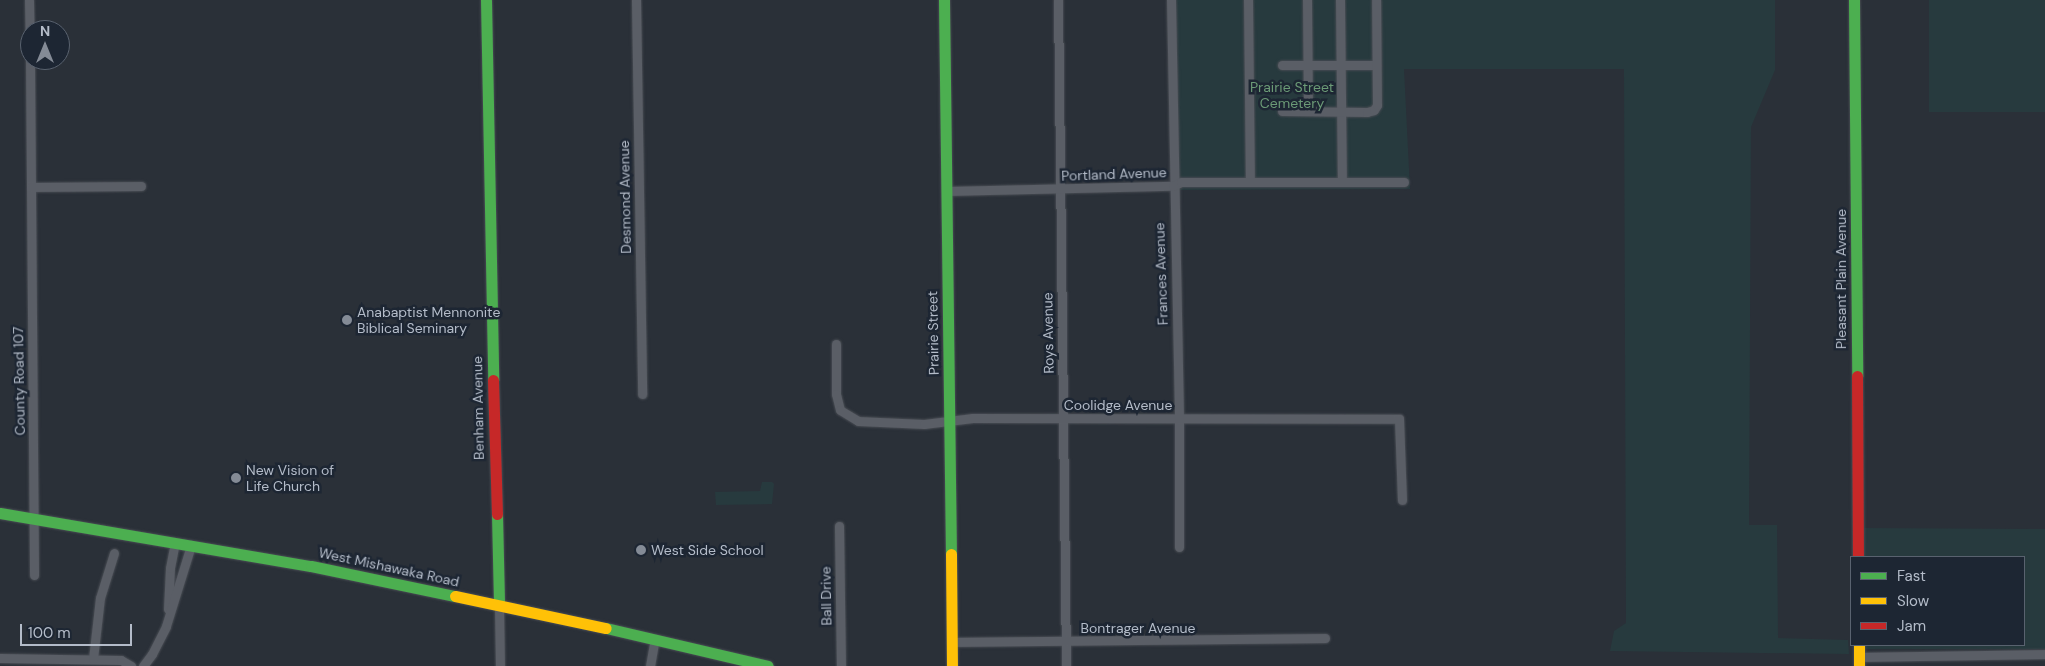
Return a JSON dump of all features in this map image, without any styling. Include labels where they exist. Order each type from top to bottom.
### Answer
[{"type":"main road","name":"Benham Avenue","points":[[486,0],[488,182],[498,605]]},
{"type":"main road","name":"Prairie Street","points":[[944,0],[952,666]]},
{"type":"main road","name":"Pleasant Plain Avenue","points":[[1854,0],[1858,556]]},
{"type":"main road","name":"West Mishawaka Road","points":[[0,513],[311,566],[655,639],[768,666]]},
{"type":"main road","points":[[1859,646],[1859,661]]},
{"type":"street","points":[[29,0],[29,20]]},
{"type":"street","name":"Desmond Avenue","points":[[636,0],[642,394]]},
{"type":"street","name":"Roys Avenue","points":[[1058,0],[1066,666]]},
{"type":"street","name":"Frances Avenue","points":[[1171,0],[1173,186],[1179,418],[1179,547]]},
{"type":"street","points":[[1248,0],[1250,182]]},
{"type":"street","points":[[1307,0],[1308,111]]},
{"type":"street","points":[[1340,0],[1342,182]]},
{"type":"street","points":[[1282,111],[1341,112],[1374,110],[1376,106],[1376,0]]},
{"type":"street","points":[[1282,65],[1376,65]]},
{"type":"street","name":"County Road 107","points":[[30,70],[34,575]]},
{"type":"street","name":"Portland Avenue","points":[[946,191],[1060,190],[1173,186],[1181,182],[1404,182]]},
{"type":"street","points":[[31,187],[141,186]]},
{"type":"street","name":"Coolidge Avenue","points":[[836,344],[836,394],[840,410],[858,421],[924,424],[973,418],[1399,419],[1402,500]]},
{"type":"street","name":"Ball Drive","points":[[840,526],[841,666]]},
{"type":"street","points":[[166,626],[170,568],[175,542]]},
{"type":"street","points":[[143,666],[152,654],[166,626],[191,545]]},
{"type":"street","points":[[93,659],[100,598],[114,553]]},
{"type":"street","name":"Benham Avenue","points":[[498,605],[500,666]]},
{"type":"street","name":"Bontrager Avenue","points":[[952,642],[1326,638]]},
{"type":"street","points":[[650,666],[655,639]]},
{"type":"street","points":[[1859,661],[2045,654]]},
{"type":"street","points":[[0,658],[121,660],[131,666]]},
{"type":"green space","name":"Prairie Street Cemetery","points":[[1175,0],[1775,0],[1775,70],[1751,127],[1749,525],[1777,525],[1778,638],[1848,640],[1849,654],[1610,651],[1614,631],[1626,623],[1624,69],[1404,69],[1410,189],[1177,190]]},
{"type":"green space","points":[[1929,0],[2045,0],[2045,112],[1929,112]]},
{"type":"green space","points":[[762,482],[772,482],[774,484],[772,504],[716,505],[715,492],[760,491]]},
{"type":"green space","points":[[1864,528],[2045,529],[2045,649],[1866,649],[1866,646],[2025,646],[2025,556],[1864,556]]},
{"type":"traffic: fast","points":[[486,0],[493,380]]},
{"type":"traffic: fast","points":[[944,0],[951,554]]},
{"type":"traffic: fast","points":[[1854,0],[1857,376]]},
{"type":"traffic: fast","points":[[0,513],[311,566],[455,596]]},
{"type":"traffic: fast","points":[[497,514],[499,605]]},
{"type":"traffic: fast","points":[[606,628],[768,666]]},
{"type":"traffic: slow","points":[[951,554],[952,666]]},
{"type":"traffic: slow","points":[[455,596],[606,628]]},
{"type":"traffic: slow","points":[[1859,646],[1859,666]]},
{"type":"traffic: jam","points":[[1857,376],[1858,556]]},
{"type":"traffic: jam","points":[[493,380],[497,514]]},
{"type":"place","name":"Anabaptist Mennonite Biblical Seminary","points":[[347,320]]},
{"type":"place","name":"New Vision of Life Church","points":[[236,478]]},
{"type":"place","name":"West Side School","points":[[641,550]]}]
